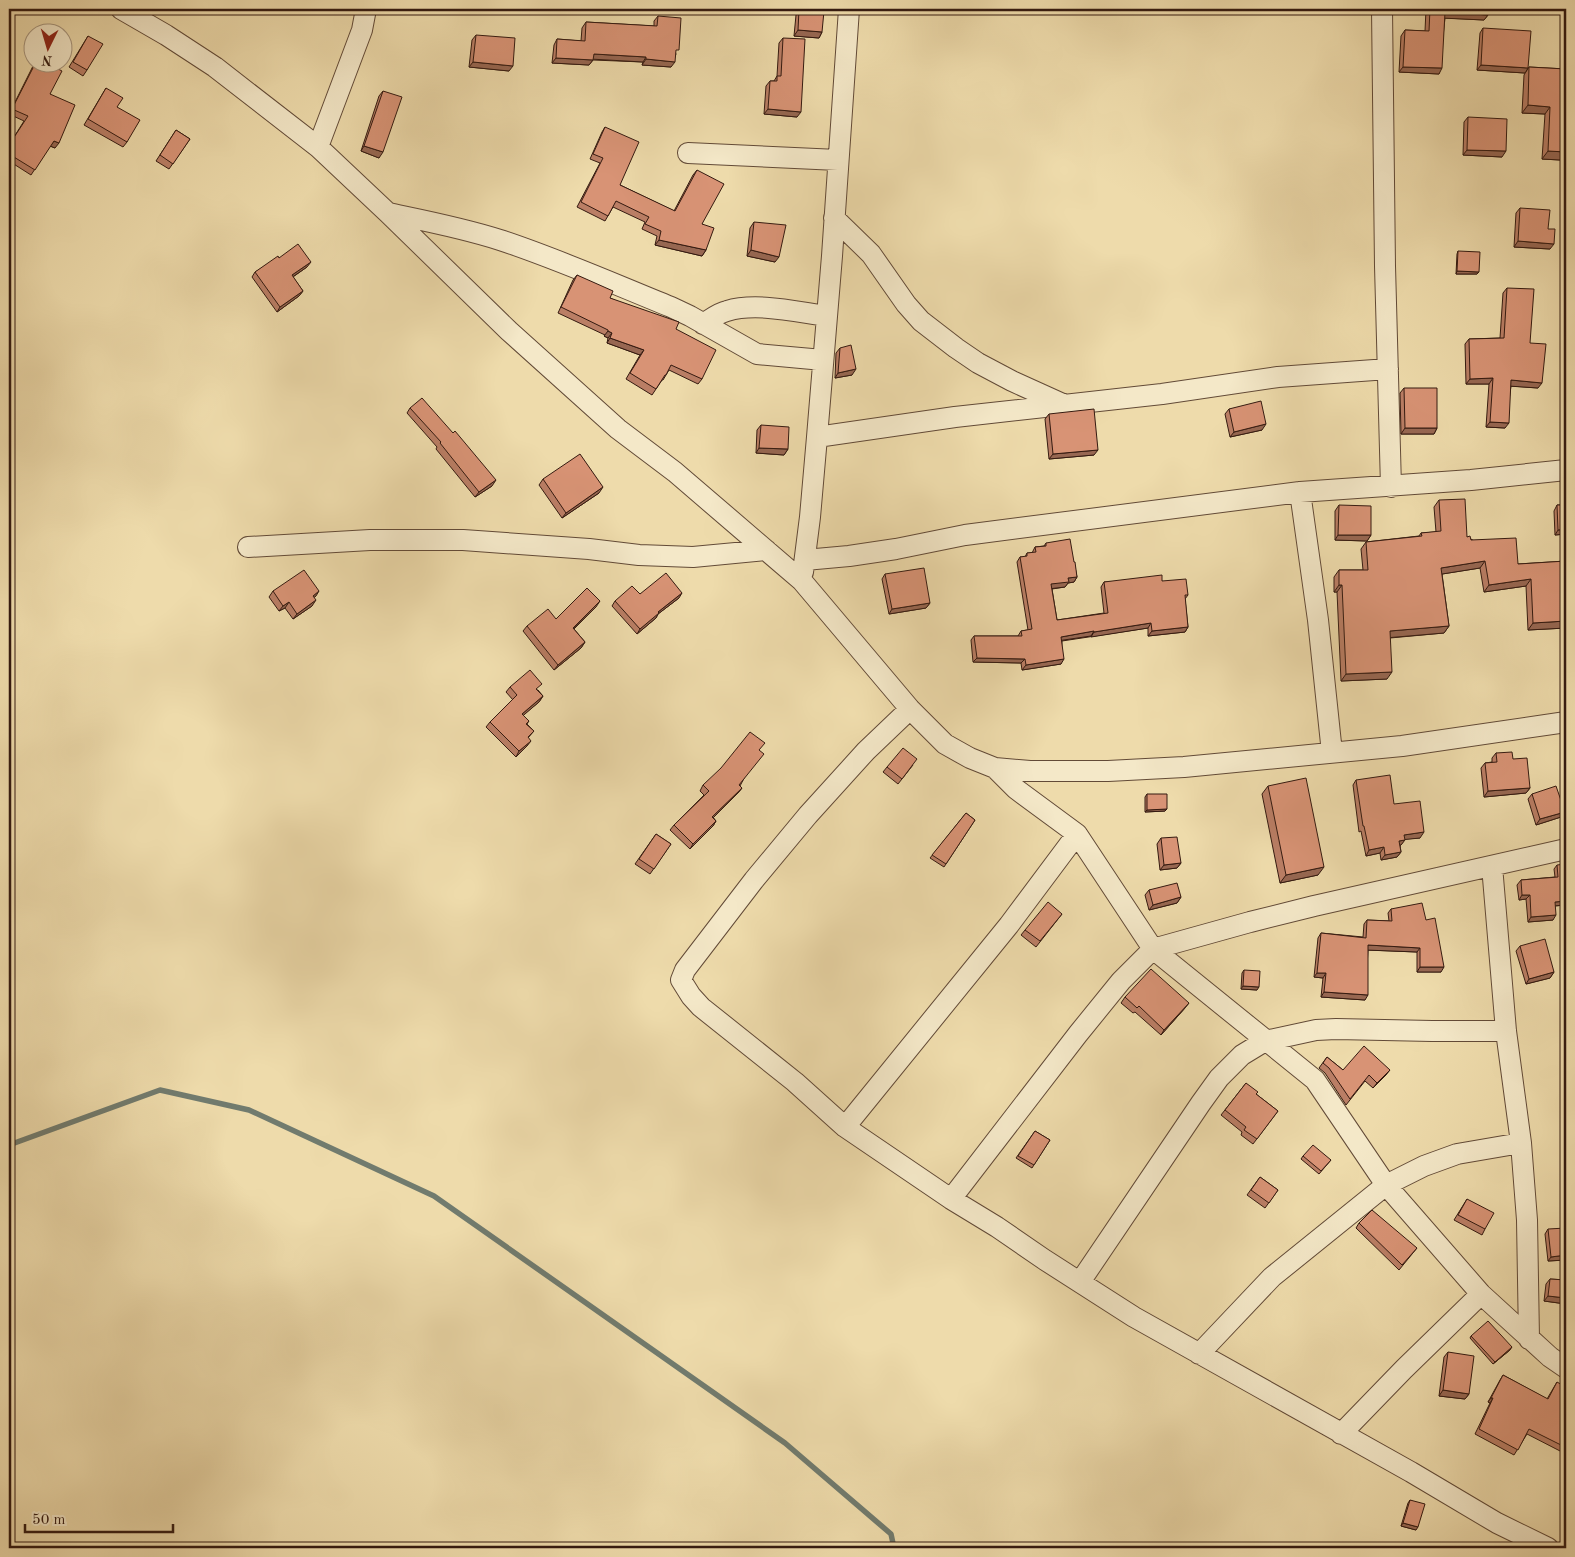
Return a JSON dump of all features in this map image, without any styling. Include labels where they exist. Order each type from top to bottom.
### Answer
[{"type":"street","points":[[122,9],[215,67],[318,147],[509,331],[595,409],[675,472],[802,581],[910,709],[946,744],[970,758],[996,768],[1030,771],[1108,771],[1237,763],[1402,746],[1566,722]]},
{"type":"street","points":[[318,147],[362,30],[366,9]]},
{"type":"street","points":[[802,581],[827,316],[849,9]]},
{"type":"street","points":[[1382,9],[1385,266],[1391,487]]},
{"type":"street","points":[[688,152],[838,160]]},
{"type":"street","points":[[388,213],[458,228],[500,240],[671,307],[757,354],[823,360]]},
{"type":"street","points":[[834,218],[871,254],[906,304],[921,321],[978,363],[1067,406]]},
{"type":"street","points":[[703,324],[720,313],[738,308],[763,308],[827,316]]},
{"type":"street","points":[[817,437],[955,418],[1162,394],[1278,377],[1388,369]]},
{"type":"street","points":[[805,560],[877,552],[965,535],[1300,492],[1391,487],[1566,470]]},
{"type":"street","points":[[1300,492],[1318,620],[1332,753]]},
{"type":"street","points":[[248,547],[370,540],[463,540],[589,549],[639,555],[693,557],[766,550]]},
{"type":"street","points":[[910,709],[866,751],[808,815],[786,844],[754,880],[685,970],[682,978],[683,984],[691,996],[795,1082],[845,1127],[1045,1260],[1134,1317],[1411,1472],[1497,1523],[1548,1548]]},
{"type":"street","points":[[996,768],[1016,789],[1077,834],[1153,949],[1315,1080],[1386,1185],[1481,1294],[1529,1339],[1566,1368]]},
{"type":"street","points":[[845,1127],[1009,925],[1077,834]]},
{"type":"street","points":[[951,1199],[1078,1034],[1121,981],[1153,949],[1314,906],[1566,849]]},
{"type":"street","points":[[1492,866],[1506,1031],[1521,1142],[1527,1220],[1529,1339]]},
{"type":"street","points":[[1080,1282],[1219,1078],[1242,1055],[1265,1041],[1316,1030],[1336,1029],[1506,1031]]},
{"type":"street","points":[[1199,1354],[1272,1277],[1386,1185],[1424,1166],[1457,1154],[1521,1142]]},
{"type":"street","points":[[1341,1434],[1481,1294]]},
{"type":"building","points":[[1430,9],[1488,9],[1488,15],[1445,12],[1442,68],[1403,67],[1405,30],[1429,31]]},
{"type":"building","points":[[799,10],[824,11],[822,32],[798,30]]},
{"type":"building","points":[[658,16],[681,18],[679,50],[676,50],[675,62],[646,59],[646,57],[594,54],[593,60],[556,58],[557,39],[585,41],[586,22],[657,26]]},
{"type":"building","points":[[1483,28],[1531,31],[1528,68],[1481,65]]},
{"type":"building","points":[[476,35],[515,38],[513,66],[473,62]]},
{"type":"building","points":[[88,36],[103,44],[87,70],[73,62]]},
{"type":"building","points":[[783,38],[805,39],[801,112],[768,109],[770,81],[777,81],[777,76],[781,76]]},
{"type":"building","points":[[1529,67],[1566,69],[1566,152],[1548,151],[1550,107],[1528,105]]},
{"type":"building","points":[[31,72],[61,72],[50,94],[75,105],[59,143],[54,141],[35,170],[9,154],[9,145],[28,116],[12,109]]},
{"type":"building","points":[[106,88],[123,98],[117,107],[140,120],[127,142],[88,119]]},
{"type":"building","points":[[383,91],[402,97],[383,152],[364,146]]},
{"type":"building","points":[[1468,117],[1507,119],[1506,151],[1467,150]]},
{"type":"building","points":[[605,127],[639,142],[620,185],[675,211],[697,170],[724,184],[702,224],[714,228],[706,250],[659,240],[661,231],[645,224],[649,217],[616,201],[608,216],[581,202],[603,158],[593,154]]},
{"type":"building","points":[[176,130],[190,139],[173,164],[160,155]]},
{"type":"building","points":[[1520,208],[1550,210],[1548,229],[1555,229],[1554,244],[1518,241]]},
{"type":"building","points":[[754,222],[786,225],[779,257],[751,250]]},
{"type":"building","points":[[298,244],[311,262],[292,275],[303,291],[280,307],[255,272]]},
{"type":"building","points":[[1458,251],[1480,252],[1479,272],[1457,271]]},
{"type":"building","points":[[577,275],[613,291],[610,298],[679,322],[676,329],[716,350],[702,379],[671,365],[656,389],[630,373],[644,350],[610,338],[612,333],[608,330],[561,307]]},
{"type":"building","points":[[1507,288],[1534,289],[1530,343],[1546,344],[1542,383],[1511,380],[1509,423],[1490,422],[1493,378],[1470,379],[1469,339],[1504,338]]},
{"type":"building","points":[[851,345],[856,369],[838,373],[840,348]]},
{"type":"building","points":[[1404,388],[1437,388],[1437,428],[1405,428]]},
{"type":"building","points":[[422,398],[453,433],[455,431],[496,480],[479,492],[441,442],[410,408]]},
{"type":"building","points":[[1261,401],[1266,424],[1234,432],[1229,409]]},
{"type":"building","points":[[1094,409],[1098,450],[1053,454],[1049,414]]},
{"type":"building","points":[[761,425],[789,427],[788,449],[759,448]]},
{"type":"building","points":[[580,454],[603,487],[566,513],[543,479]]},
{"type":"building","points":[[1465,499],[1467,537],[1470,536],[1471,540],[1516,538],[1518,564],[1566,561],[1566,621],[1533,623],[1531,579],[1489,585],[1485,561],[1441,568],[1449,626],[1390,631],[1392,672],[1346,674],[1342,585],[1339,585],[1339,570],[1368,570],[1366,542],[1422,536],[1421,533],[1441,531],[1439,500]]},
{"type":"building","points":[[1339,505],[1371,506],[1371,535],[1338,535]]},
{"type":"building","points":[[1557,505],[1566,505],[1566,529],[1558,530]]},
{"type":"building","points":[[1070,539],[1077,577],[1068,578],[1069,582],[1051,584],[1057,620],[1108,613],[1104,582],[1162,575],[1162,581],[1186,579],[1188,595],[1185,595],[1188,627],[1152,631],[1151,623],[1061,637],[1064,659],[1026,665],[1025,659],[977,658],[974,636],[1022,636],[1021,631],[1032,629],[1020,557],[1027,556],[1027,553],[1036,552],[1035,547],[1046,546],[1046,543]]},
{"type":"building","points":[[924,568],[930,603],[892,609],[885,574]]},
{"type":"building","points":[[304,570],[319,591],[313,596],[316,600],[297,614],[289,602],[283,606],[273,591]]},
{"type":"building","points":[[666,573],[682,593],[640,629],[615,601],[632,586],[640,594]]},
{"type":"building","points":[[587,588],[600,601],[573,628],[585,642],[558,665],[527,626],[548,609],[556,619]]},
{"type":"building","points":[[530,670],[542,684],[536,689],[543,696],[522,714],[529,721],[526,724],[534,731],[528,737],[531,741],[519,751],[490,722],[517,695],[510,687]]},
{"type":"building","points":[[750,732],[765,743],[759,750],[764,754],[739,785],[742,788],[712,817],[716,821],[693,844],[674,825],[709,791],[703,785],[721,768]]},
{"type":"building","points":[[903,748],[917,759],[902,779],[887,767]]},
{"type":"building","points":[[1512,752],[1513,759],[1527,758],[1530,788],[1488,791],[1485,763],[1497,762],[1496,753]]},
{"type":"building","points":[[1390,775],[1394,804],[1420,801],[1424,832],[1404,835],[1405,840],[1399,841],[1401,852],[1385,855],[1384,847],[1369,850],[1363,826],[1356,780]]},
{"type":"building","points":[[1306,778],[1324,867],[1286,875],[1268,786]]},
{"type":"building","points":[[1556,786],[1565,812],[1540,819],[1532,794]]},
{"type":"building","points":[[1147,794],[1167,794],[1167,809],[1147,810]]},
{"type":"building","points":[[966,813],[975,820],[946,864],[932,855]]},
{"type":"building","points":[[656,834],[671,844],[654,869],[639,859]]},
{"type":"building","points":[[1177,837],[1181,863],[1164,865],[1161,838]]},
{"type":"building","points":[[1566,864],[1566,901],[1555,902],[1556,915],[1531,917],[1530,895],[1522,895],[1521,880],[1558,877],[1557,865]]},
{"type":"building","points":[[1177,883],[1181,897],[1153,905],[1149,890]]},
{"type":"building","points":[[1048,902],[1062,914],[1040,941],[1025,930]]},
{"type":"building","points":[[1422,903],[1426,920],[1435,918],[1444,967],[1420,967],[1420,948],[1368,945],[1368,995],[1324,992],[1326,973],[1317,973],[1321,933],[1366,938],[1367,920],[1392,921],[1391,909]]},
{"type":"building","points":[[1545,939],[1554,972],[1529,979],[1520,946]]},
{"type":"building","points":[[1151,969],[1189,1003],[1164,1030],[1139,1006],[1137,1008],[1125,997]]},
{"type":"building","points":[[1244,970],[1260,971],[1259,987],[1243,986]]},
{"type":"building","points":[[1364,1046],[1390,1070],[1377,1083],[1369,1075],[1350,1099],[1329,1068],[1323,1063],[1327,1057],[1343,1070]]},
{"type":"building","points":[[1246,1083],[1258,1092],[1256,1094],[1278,1111],[1257,1139],[1244,1130],[1246,1127],[1225,1110]]},
{"type":"building","points":[[1035,1131],[1050,1140],[1034,1165],[1018,1156]]},
{"type":"building","points":[[1313,1145],[1331,1160],[1321,1171],[1303,1156]]},
{"type":"building","points":[[1260,1177],[1278,1190],[1269,1203],[1251,1190]]},
{"type":"building","points":[[1467,1199],[1494,1213],[1485,1229],[1458,1215]]},
{"type":"building","points":[[1372,1210],[1417,1248],[1402,1265],[1359,1223]]},
{"type":"building","points":[[1566,1228],[1566,1255],[1551,1257],[1548,1229]]},
{"type":"building","points":[[1550,1279],[1566,1280],[1566,1298],[1548,1296]]},
{"type":"building","points":[[1488,1321],[1512,1347],[1495,1362],[1471,1336]]},
{"type":"building","points":[[1448,1352],[1474,1356],[1469,1394],[1443,1390]]},
{"type":"building","points":[[1503,1375],[1548,1399],[1557,1382],[1566,1387],[1565,1447],[1529,1429],[1518,1450],[1479,1429],[1493,1398],[1491,1398]]},
{"type":"building","points":[[1410,1500],[1425,1504],[1418,1527],[1403,1523]]},
{"type":"waterway","points":[[9,1145],[160,1090],[249,1110],[434,1196],[785,1443],[891,1534],[894,1548]]}]
